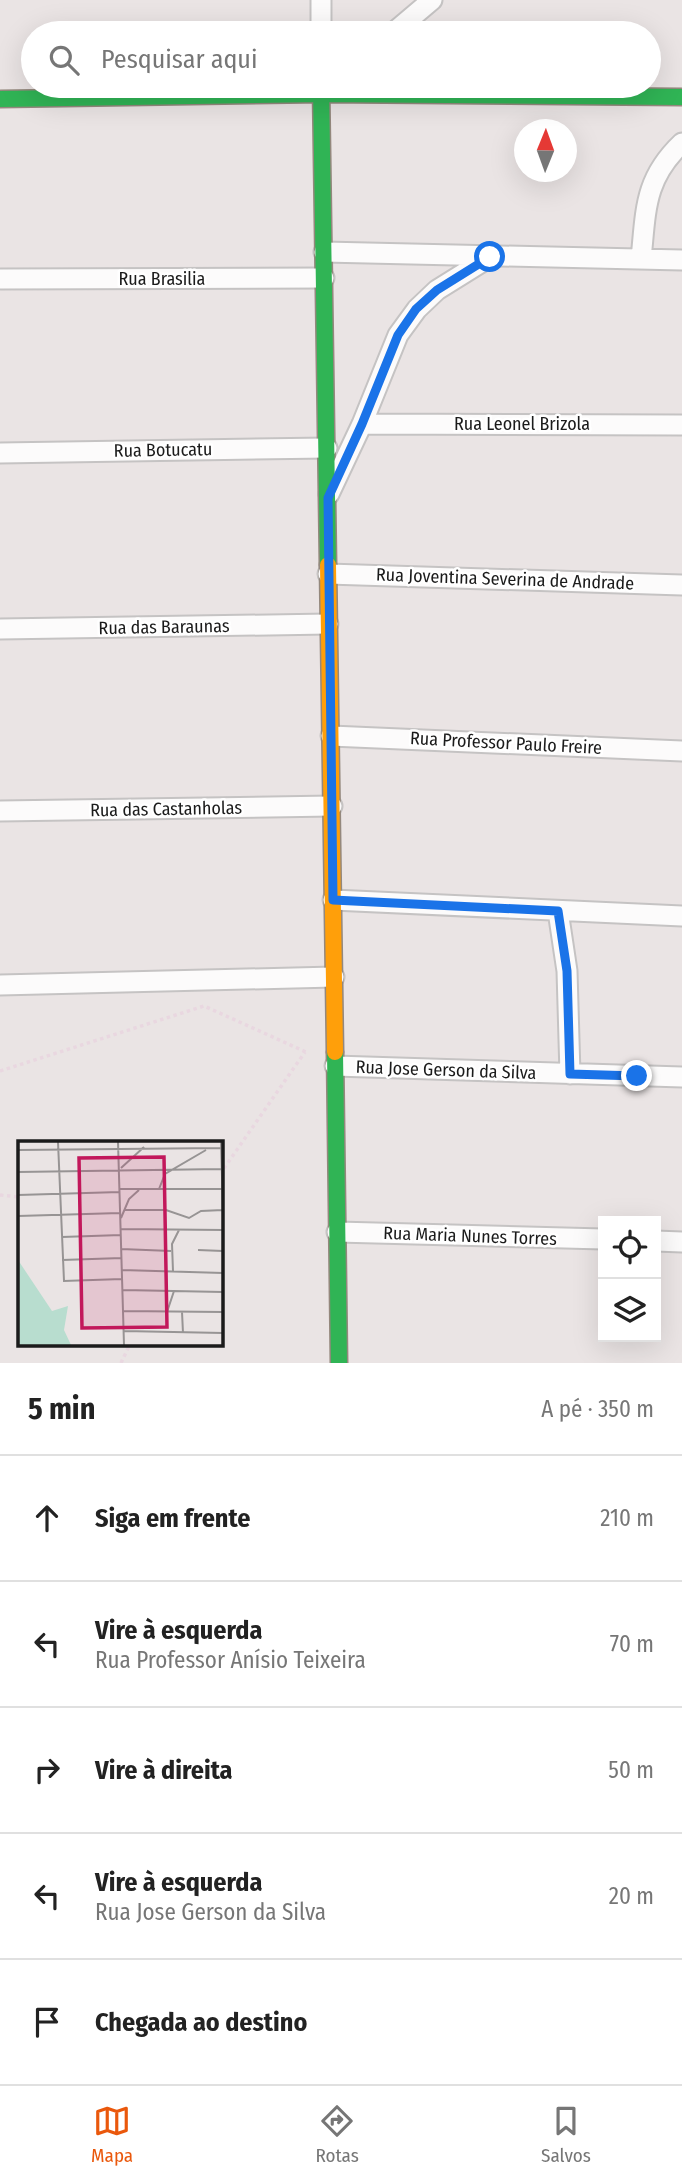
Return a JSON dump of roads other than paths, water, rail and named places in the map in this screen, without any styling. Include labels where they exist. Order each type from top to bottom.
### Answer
[{"type":"street","points":[[320,0],[321,21]]},
{"type":"street","points":[[407,21],[432,0]]},
{"type":"street","points":[[661,96],[682,97]]},
{"type":"street","points":[[0,99],[30,98]]},
{"type":"street","points":[[325,98],[324,278],[339,1363]]},
{"type":"street","points":[[641,259],[650,189],[657,172],[682,143]]},
{"type":"street","points":[[324,252],[682,260]]},
{"type":"street","points":[[328,498],[398,335],[416,309],[437,290],[490,257]]},
{"type":"street","name":"Rua Brasilia","points":[[0,279],[324,278]]},
{"type":"street","name":"Rua Leonel Brizola","points":[[362,424],[682,425]]},
{"type":"street","name":"Rua Botucatu","points":[[0,453],[327,448]]},
{"type":"street","name":"Rua Joventina Severina de Andrade","points":[[328,574],[682,585]]},
{"type":"street","name":"Rua das Baraunas","points":[[0,629],[328,624]]},
{"type":"street","name":"Rua Professor Paulo Freire","points":[[331,736],[682,751]]},
{"type":"street","name":"Rua das Castanholas","points":[[0,811],[332,806]]},
{"type":"street","points":[[333,900],[682,916]]},
{"type":"street","points":[[558,911],[567,971],[570,1074]]},
{"type":"street","points":[[0,985],[334,977]]},
{"type":"street","name":"Rua Jose Gerson da Silva","points":[[335,1066],[682,1077]]},
{"type":"street","name":"Rua Maria Nunes Torres","points":[[337,1232],[598,1240]]},
{"type":"street","points":[[661,1241],[682,1242]]}]
